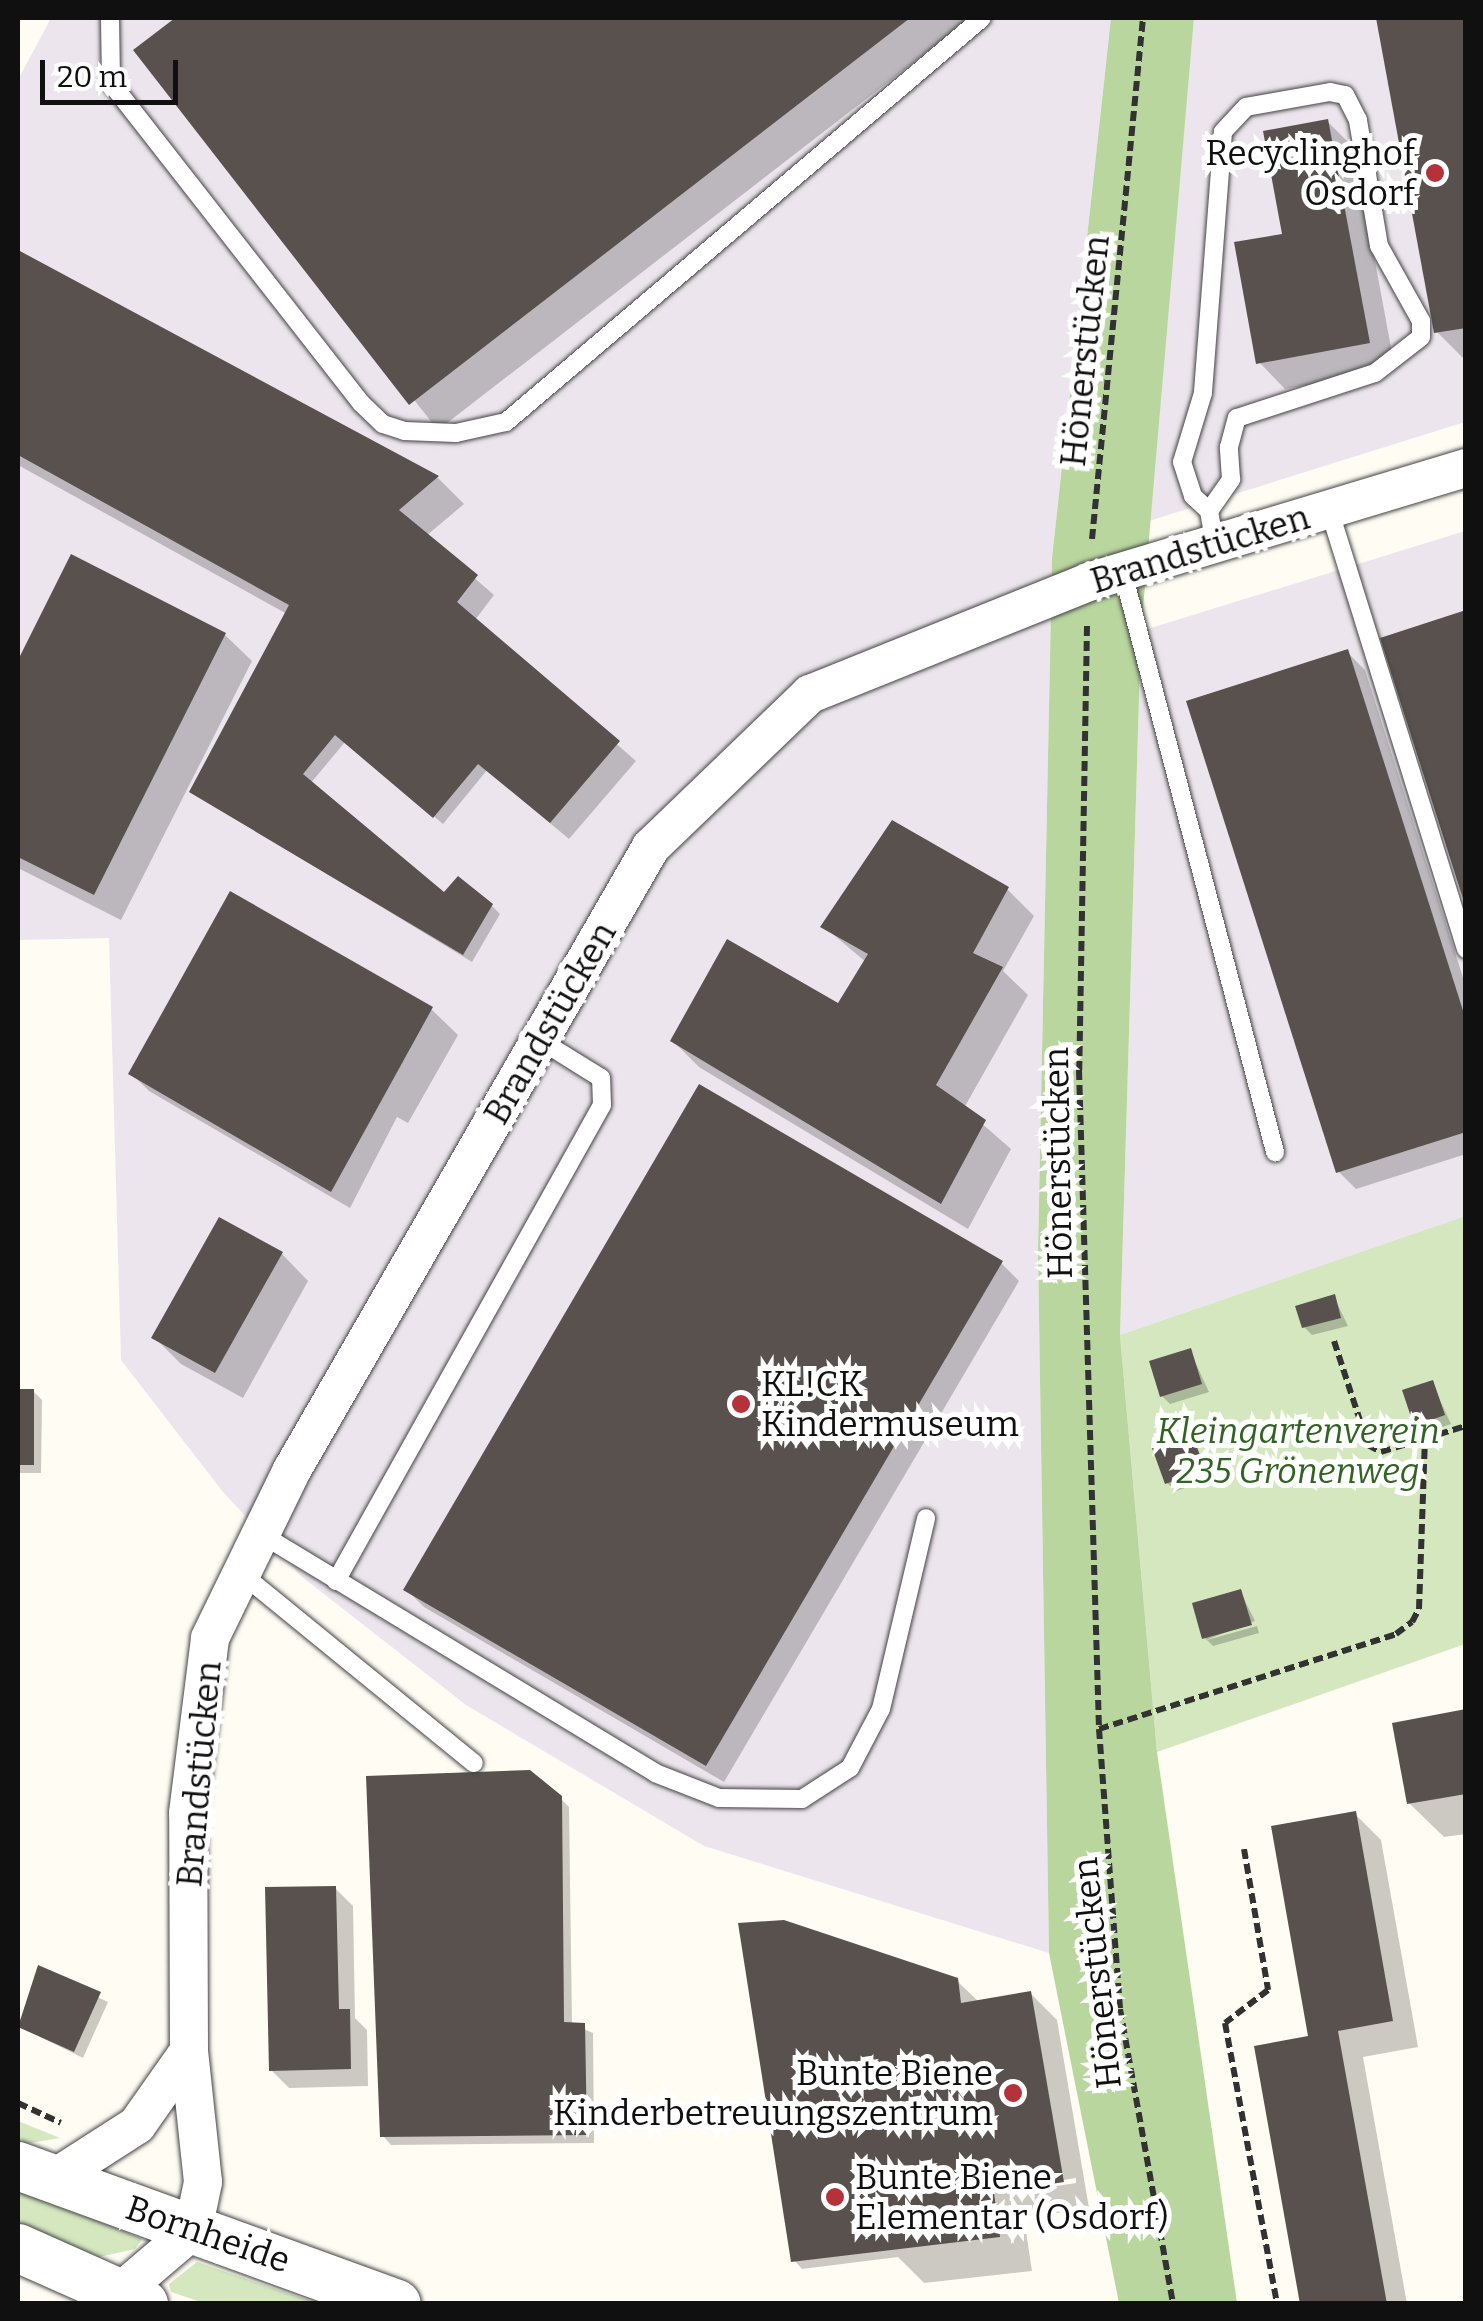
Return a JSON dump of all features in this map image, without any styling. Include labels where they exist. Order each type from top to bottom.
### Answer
[{"type":"street","name":"Brandstücken","points":[[193,2230],[204,2146],[189,2051],[188,1812],[210,1638],[260,1534],[652,847],[810,694],[1106,578],[1212,528],[1329,509],[1466,468]]},
{"type":"street","points":[[35,2172],[137,2125],[189,2051]]},
{"type":"street","name":"Bornheide","points":[[35,2172],[398,2304]]},
{"type":"street","points":[[18,2248],[131,2299],[193,2230]]},
{"type":"lane","points":[[110,18],[111,83],[361,403],[383,424],[404,431],[456,433],[506,422],[982,18]]},
{"type":"lane","points":[[1330,92],[1345,95],[1358,120],[1380,246],[1422,320],[1422,337],[1374,373],[1237,418],[1229,446],[1231,479],[1212,528],[1193,496],[1182,462],[1202,393],[1223,132],[1246,107],[1330,92]]},
{"type":"lane","points":[[1329,509],[1466,949]]},
{"type":"lane","points":[[1106,578],[1275,1152]]},
{"type":"lane","points":[[336,1580],[602,1106],[600,1078],[540,1040]]},
{"type":"lane","points":[[260,1534],[655,1773],[719,1798],[802,1800],[850,1768],[881,1709],[926,1518]]},
{"type":"lane","points":[[242,1574],[474,1763]]},
{"type":"path","name":"Hönerstücken","points":[[1142,18],[1079,1070],[1099,1729],[1120,2010],[1173,2304]]},
{"type":"path","points":[[1334,1341],[1368,1445],[1381,1452],[1466,1426]]},
{"type":"path","points":[[1099,1729],[1396,1634],[1412,1622],[1419,1609],[1425,1439]]},
{"type":"path","points":[[1244,1850],[1268,1990],[1226,2024],[1277,2304]]},
{"type":"path","points":[[18,2103],[76,2130]]},
{"type":"shaded area","points":[[51,18],[1111,18],[1052,558],[1038,1252],[1049,1953],[704,1846],[466,1705],[301,1576],[223,1492],[121,1360],[109,938],[18,940],[18,80]]},
{"type":"shaded area","points":[[1194,18],[1465,18],[1465,422],[1149,521]]},
{"type":"shaded area","points":[[1465,531],[1465,1216],[1120,1335],[1141,631]]},
{"type":"green space","points":[[1111,18],[1194,18],[1141,631],[1120,1335],[1157,1752],[1237,2303],[1119,2303],[1049,1953],[1038,1252],[1052,558]]},
{"type":"green space","name":"Kleingartenverein 235 Grönenweg","points":[[1465,1216],[1465,1644],[1157,1752],[1120,1335]]},
{"type":"green space","points":[[18,2121],[60,2138],[18,2145]]},
{"type":"green space","points":[[18,2186],[142,2239],[135,2249],[99,2257],[18,2223]]},
{"type":"green space","points":[[197,2262],[317,2303],[204,2303],[171,2292],[169,2284]]},
{"type":"building","points":[[175,18],[910,18],[409,405],[133,50]]},
{"type":"building","name":"Recyclinghof Osdorf","points":[[1376,18],[1466,18],[1466,328],[1434,333]]},
{"type":"building","points":[[1328,119],[1370,343],[1256,364],[1234,242],[1282,234],[1263,131]]},
{"type":"building","points":[[18,250],[439,476],[399,510],[478,575],[457,602],[620,741],[550,823],[478,764],[433,818],[335,735],[303,774],[444,892],[458,876],[493,904],[463,955],[189,792],[289,605],[18,455]]},
{"type":"building","points":[[71,554],[226,633],[94,895],[18,857],[18,660]]},
{"type":"building","points":[[1466,610],[1466,905],[1465,905],[1380,638]]},
{"type":"building","points":[[1348,649],[1466,1020],[1466,1132],[1336,1173],[1186,701]]},
{"type":"building","points":[[892,820],[1009,887],[973,953],[1003,967],[936,1085],[986,1120],[941,1204],[670,1041],[727,939],[838,1003],[868,954],[820,927]]},
{"type":"building","points":[[230,891],[433,1007],[331,1192],[128,1074]]},
{"type":"building","points":[[699,1084],[1003,1261],[706,1766],[403,1590]]},
{"type":"building","points":[[219,1217],[283,1252],[215,1373],[151,1338]]},
{"type":"building","points":[[1335,1294],[1341,1318],[1302,1328],[1295,1306]]},
{"type":"building","points":[[1191,1348],[1202,1384],[1160,1397],[1149,1361]]},
{"type":"building","points":[[1433,1380],[1445,1415],[1414,1426],[1402,1390]]},
{"type":"building","points":[[18,1389],[34,1389],[34,1465],[18,1465]]},
{"type":"building","points":[[1192,1433],[1205,1470],[1165,1484],[1152,1448]]},
{"type":"building","points":[[1241,1589],[1252,1625],[1202,1639],[1192,1603]]},
{"type":"building","points":[[1466,1709],[1466,1794],[1407,1804],[1392,1723]]},
{"type":"building","points":[[530,1770],[562,1796],[564,2022],[585,2023],[587,2135],[380,2137],[366,1776]]},
{"type":"building","points":[[1356,1811],[1393,2021],[1338,2031],[1387,2304],[1300,2304],[1254,2046],[1308,2036],[1271,1826]]},
{"type":"building","points":[[336,1886],[339,2009],[350,2009],[351,2069],[269,2071],[265,1887]]},
{"type":"building","points":[[784,1920],[958,1978],[961,2003],[1031,1991],[1064,2182],[994,2193],[1000,2237],[791,2262],[738,1923]]},
{"type":"building","points":[[38,1965],[101,1992],[74,2052],[18,2027]]},
{"type":"place","name":"Recyclinghof Osdorf","points":[[1435,173]]},
{"type":"place","name":"KL!CK Kindermuseum","points":[[741,1404]]},
{"type":"place","name":"Bunte Biene Kinderbetreuungszentrum","points":[[1013,2093]]},
{"type":"place","name":"Bunte Biene Elementar (Osdorf)","points":[[835,2197]]}]
